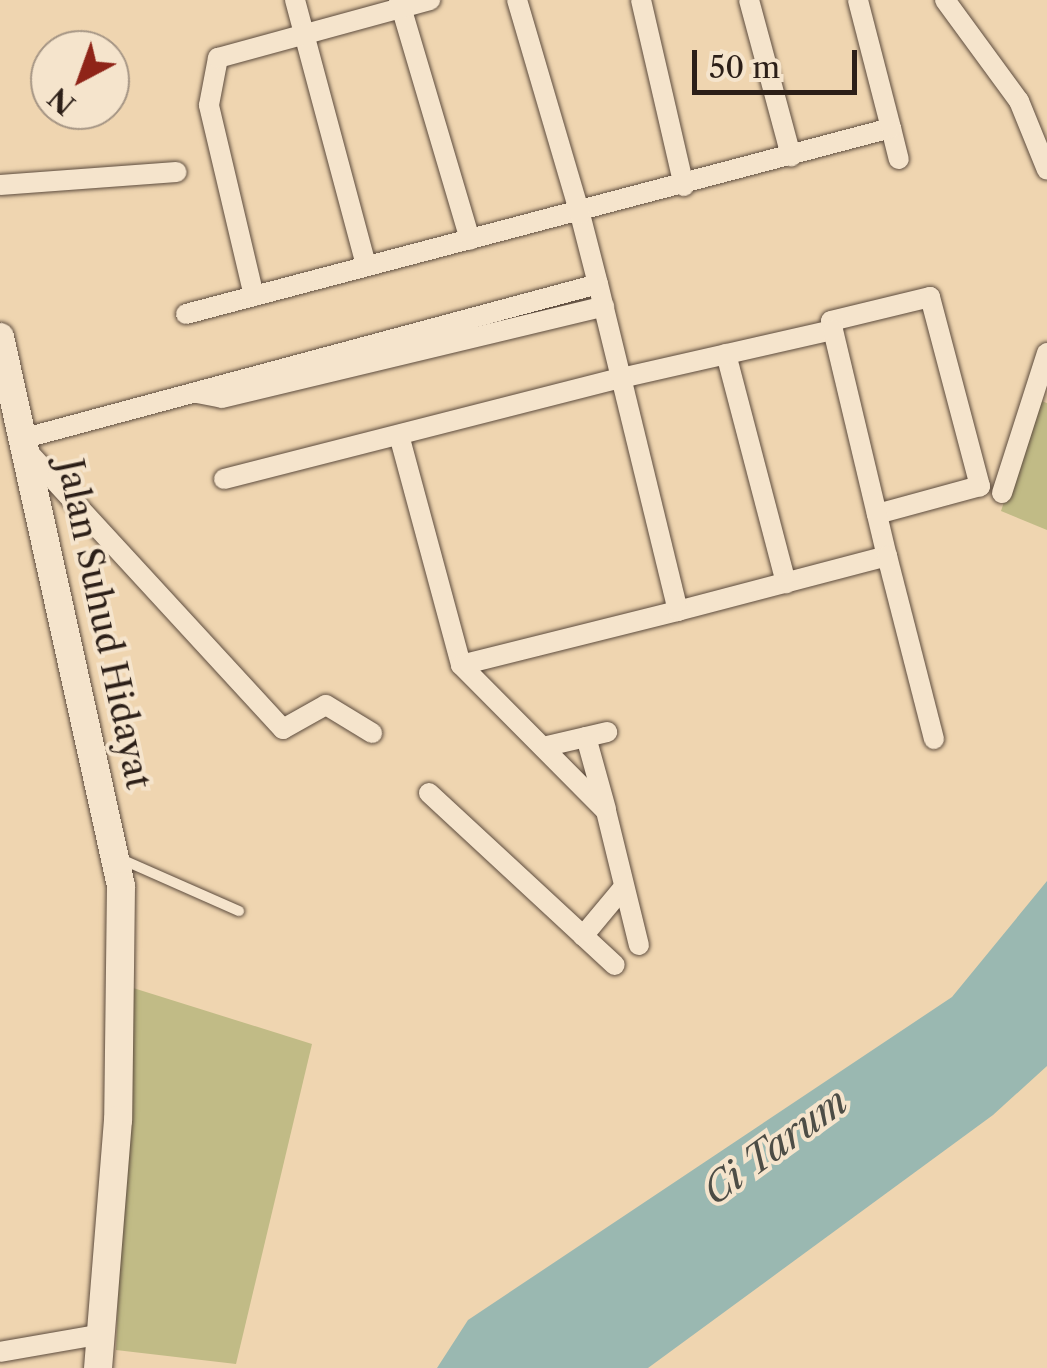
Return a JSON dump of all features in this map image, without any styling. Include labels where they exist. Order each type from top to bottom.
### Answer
[{"type":"street","points":[[295,0],[366,265]]},
{"type":"street","points":[[254,296],[210,105],[218,58],[400,4],[430,0]]},
{"type":"street","points":[[517,0],[580,214],[678,611]]},
{"type":"street","points":[[641,0],[684,186]]},
{"type":"street","points":[[749,0],[791,156]]},
{"type":"street","points":[[858,0],[899,158]]},
{"type":"street","points":[[946,0],[1019,101],[1047,170]]},
{"type":"street","points":[[400,4],[470,240]]},
{"type":"street","points":[[186,314],[366,265],[580,214],[891,128]]},
{"type":"street","points":[[0,185],[177,172]]},
{"type":"street","points":[[372,733],[326,704],[283,728],[27,446],[196,392],[598,284]]},
{"type":"street","points":[[876,514],[980,486],[930,297],[831,321],[876,514],[934,739]]},
{"type":"street","points":[[196,392],[222,398],[604,306]]},
{"type":"street","points":[[224,479],[621,378],[833,330]]},
{"type":"street","name":"Jalan Suhud Hidayat","points":[[0,337],[117,857],[123,930],[122,985],[97,1335],[98,1368]]},
{"type":"street","points":[[1002,493],[1047,353]]},
{"type":"street","points":[[726,354],[786,583]]},
{"type":"street","points":[[399,434],[462,665],[606,811]]},
{"type":"street","points":[[462,665],[887,556]]},
{"type":"street","points":[[543,747],[596,734],[606,811],[639,946]]},
{"type":"street","points":[[429,792],[616,965]]},
{"type":"street","points":[[583,936],[623,888]]},
{"type":"street","points":[[0,1352],[97,1335]]},
{"type":"lane","points":[[117,857],[239,911]]},
{"type":"shaded area","points":[[1038,400],[1047,403],[1047,530],[1001,511]]},
{"type":"shaded area","points":[[130,987],[312,1044],[236,1364],[116,1350]]},
{"type":"water","name":"Ci Tarum","points":[[1047,881],[1047,1066],[993,1115],[648,1368],[437,1368],[468,1320],[952,997]]}]
